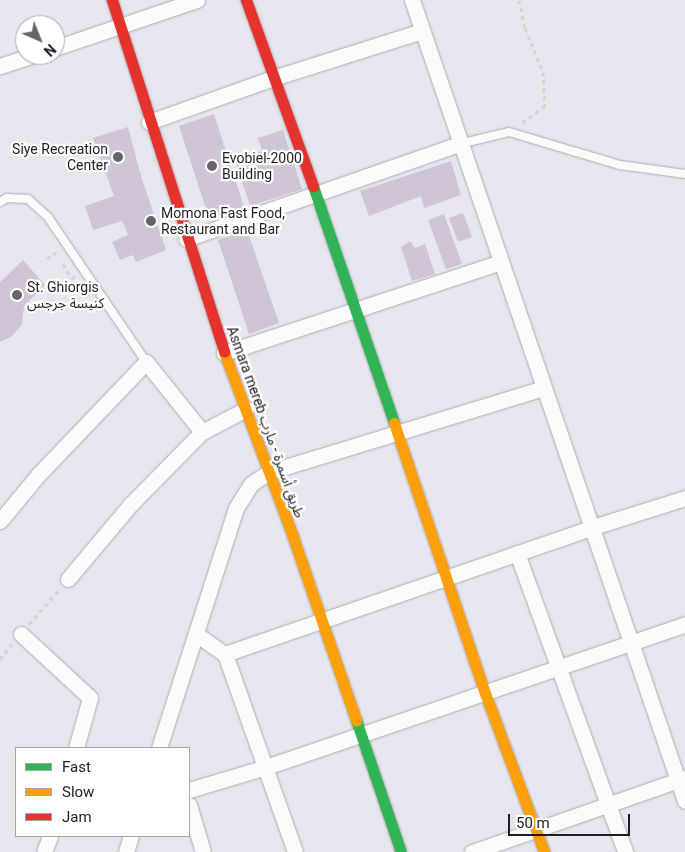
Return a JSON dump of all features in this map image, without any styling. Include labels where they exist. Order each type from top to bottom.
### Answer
[{"type":"main road","name":"Asmara mereb طريق أسمرة - مارب","points":[[112,0],[186,239],[224,353],[269,472],[401,852]]},
{"type":"main road","points":[[246,0],[356,310],[484,694],[544,852]]},
{"type":"street","points":[[65,45],[197,0]]},
{"type":"street","points":[[412,0],[590,528],[630,642],[682,779],[685,801]]},
{"type":"street","points":[[149,122],[273,78],[422,31]]},
{"type":"street","points":[[0,66],[15,61]]},
{"type":"street","points":[[186,239],[459,144]]},
{"type":"street","points":[[224,353],[500,262]]},
{"type":"street","points":[[0,521],[38,475],[146,362],[202,432]]},
{"type":"street","points":[[159,747],[236,508],[251,484],[269,472],[543,388]]},
{"type":"street","points":[[68,579],[131,504],[202,432],[246,409]]},
{"type":"street","points":[[225,654],[590,528],[685,498]]},
{"type":"street","points":[[517,553],[625,852]]},
{"type":"street","points":[[190,790],[266,767],[685,624]]},
{"type":"street","points":[[21,634],[90,698],[76,747]]},
{"type":"street","points":[[196,634],[225,654],[295,852]]},
{"type":"street","points":[[472,852],[682,779]]},
{"type":"street","points":[[190,808],[203,852]]},
{"type":"street","points":[[44,852],[50,837]]},
{"type":"street","points":[[126,852],[131,837]]},
{"type":"lane","points":[[459,144],[509,132],[620,165],[685,174]]},
{"type":"lane","points":[[0,202],[7,198],[28,199],[48,217],[146,362]]},
{"type":"path","points":[[509,132],[545,106],[543,72],[525,28],[519,0]]},
{"type":"path","points":[[0,659],[68,579]]},
{"type":"building","name":"Evobiel-2000 Building","points":[[214,114],[244,207],[209,218],[179,126]]},
{"type":"building","points":[[128,127],[141,176],[166,250],[136,262],[133,255],[120,260],[112,242],[128,235],[122,221],[93,230],[85,206],[114,196],[93,138]]},
{"type":"building","points":[[283,130],[302,189],[250,206],[235,160],[262,151],[258,138]]},
{"type":"building","points":[[451,161],[461,195],[424,208],[421,196],[369,216],[360,191]]},
{"type":"building","points":[[463,213],[472,237],[458,242],[449,218]]},
{"type":"building","points":[[444,214],[462,264],[446,269],[428,220]]},
{"type":"building","points":[[247,230],[279,323],[249,334],[218,240]]},
{"type":"building","points":[[410,241],[415,248],[425,244],[435,274],[412,281],[401,247]]},
{"type":"building","name":"St. Ghiorgis كنيسة جرجس","points":[[23,260],[45,285],[24,306],[22,324],[11,337],[0,342],[0,282]]},
{"type":"traffic: fast","points":[[313,186],[394,423]]},
{"type":"traffic: fast","points":[[356,720],[401,852]]},
{"type":"traffic: slow","points":[[224,352],[293,537],[356,720]]},
{"type":"traffic: slow","points":[[394,423],[485,693],[544,852]]},
{"type":"traffic: jam","points":[[112,0],[224,352]]},
{"type":"traffic: jam","points":[[246,0],[313,186]]},
{"type":"place","name":"Siye Recreation Center","points":[[118,157]]},
{"type":"place","name":"Evobiel-2000 Building","points":[[212,166]]},
{"type":"place","name":"Momona Fast Food, Restaurant and Bar","points":[[151,221]]},
{"type":"place","name":"St. Ghiorgis كنيسة جرجس","points":[[17,295]]}]
